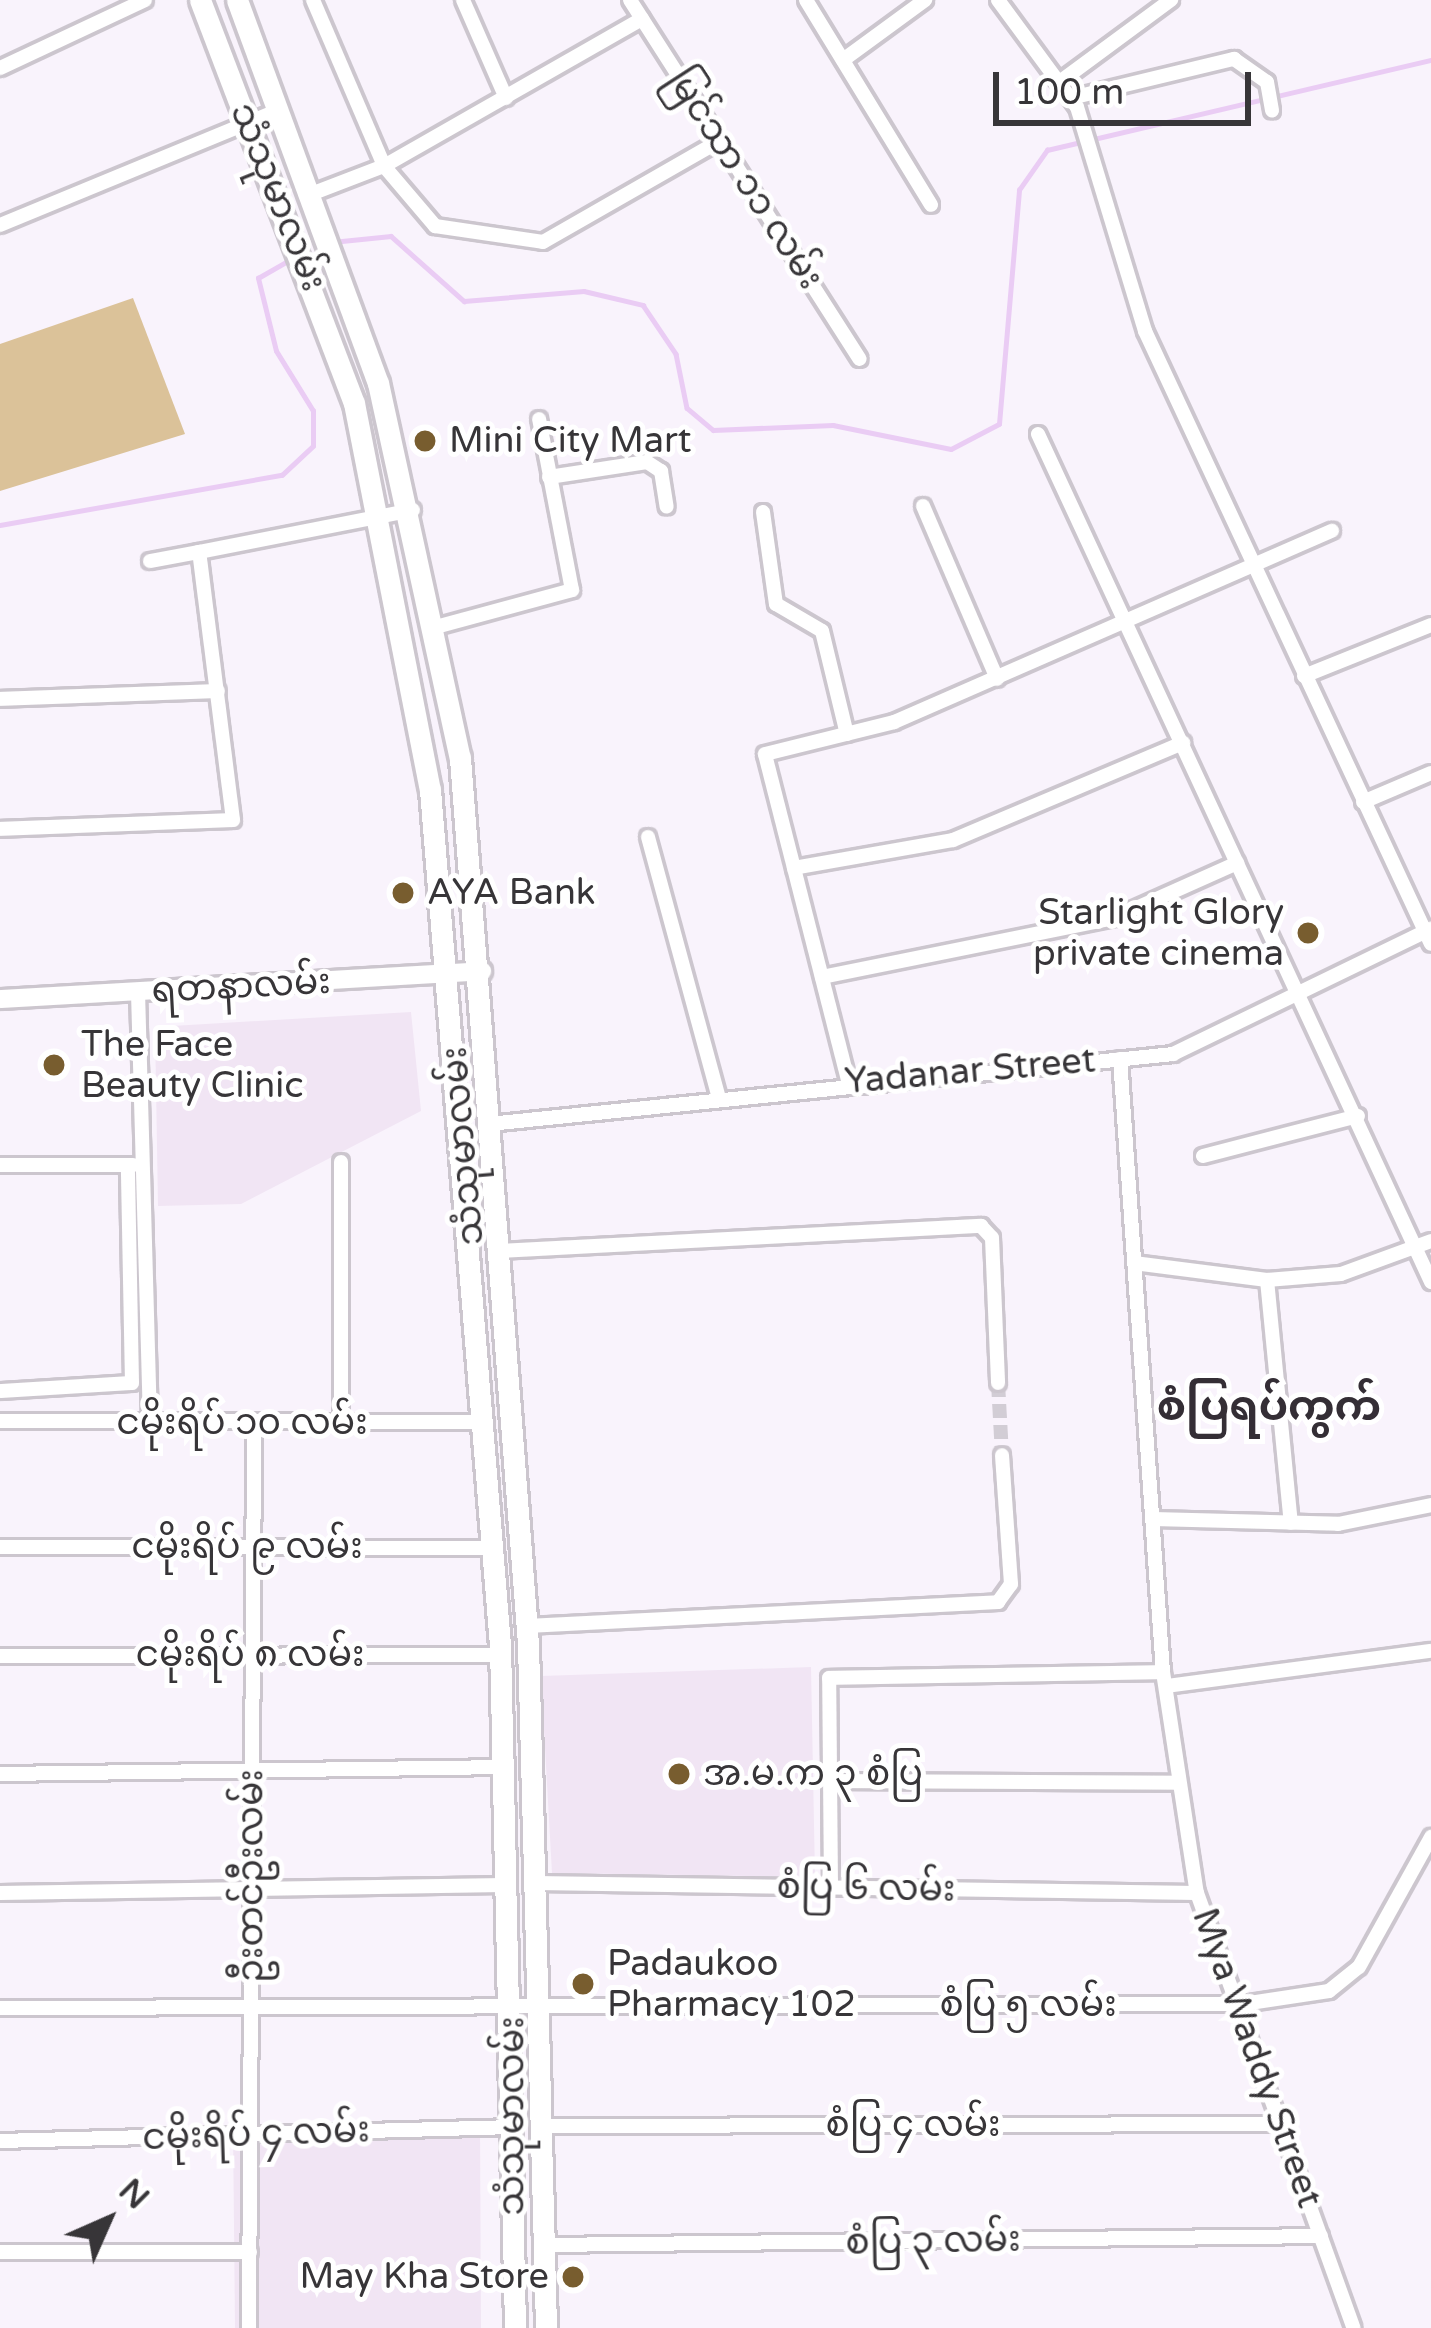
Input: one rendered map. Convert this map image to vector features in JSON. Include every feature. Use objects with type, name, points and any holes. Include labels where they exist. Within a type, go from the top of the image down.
[{"type":"main road","name":"သံသုမာလမ်း","points":[[200,0],[317,293],[383,519],[430,790],[500,1650],[512,2006],[515,2328]]},
{"type":"main road","name":"သံသုမာလမ်း","points":[[236,0],[344,285],[413,510],[436,627],[482,971],[528,1635],[546,2328]]},
{"type":"main road","name":"ရတနာလမ်း","points":[[0,999],[482,971]]},
{"type":"main road","points":[[500,1650],[528,1635]]},
{"type":"street","points":[[0,68],[145,0]]},
{"type":"street","points":[[313,0],[384,166],[435,226],[544,242],[721,140]]},
{"type":"street","points":[[463,0],[506,98]]},
{"type":"street","name":"မြင်သာ ၁၁ လမ်း","points":[[630,0],[860,359]]},
{"type":"street","points":[[806,0],[931,205]]},
{"type":"street","points":[[843,60],[925,0]]},
{"type":"street","points":[[998,0],[1074,103],[1145,331],[1429,935]]},
{"type":"street","points":[[1061,81],[1171,0]]},
{"type":"street","points":[[313,200],[384,166],[642,19]]},
{"type":"street","points":[[1074,103],[1234,59],[1268,82],[1272,111]]},
{"type":"street","points":[[0,225],[280,110]]},
{"type":"street","points":[[436,627],[572,590],[539,419]]},
{"type":"street","points":[[1038,434],[1237,863],[1424,1245],[1431,1282]]},
{"type":"street","points":[[549,477],[646,462],[661,471],[667,507]]},
{"type":"street","points":[[923,506],[997,679]]},
{"type":"street","points":[[150,561],[413,510]]},
{"type":"street","points":[[763,512],[776,604],[822,631],[847,734]]},
{"type":"street","points":[[848,1080],[766,754],[847,734],[997,679],[1332,531]]},
{"type":"street","points":[[0,829],[233,820],[200,552]]},
{"type":"street","points":[[1304,676],[1431,626]]},
{"type":"street","points":[[0,699],[218,692]]},
{"type":"street","points":[[794,868],[952,840],[1183,743]]},
{"type":"street","points":[[1363,802],[1431,772]]},
{"type":"street","points":[[648,837],[718,1099]]},
{"type":"street","points":[[822,977],[1114,918],[1237,863]]},
{"type":"street","name":"Yadanar Street","points":[[489,1124],[848,1080],[1173,1054],[1299,989],[1429,935]]},
{"type":"street","points":[[0,1391],[132,1383],[138,992]]},
{"type":"street","name":"Mya Waddy Street","points":[[1120,1059],[1165,1679],[1197,1892],[1243,2004],[1354,2328]]},
{"type":"street","points":[[1203,1156],[1358,1116]]},
{"type":"street","points":[[341,1162],[341,1425]]},
{"type":"street","points":[[0,1166],[135,1165]]},
{"type":"street","points":[[135,1165],[150,1422]]},
{"type":"street","points":[[499,1251],[981,1226],[992,1238],[998,1383]]},
{"type":"street","points":[[1134,1263],[1267,1280],[1341,1274],[1424,1245]]},
{"type":"street","points":[[1267,1280],[1292,1523]]},
{"type":"street","name":"ငမိုးရိပ် ၁၀ လမ်း","points":[[0,1421],[484,1422]]},
{"type":"street","name":"ဦးတင်ဦးလမ်း","points":[[249,2328],[254,1424]]},
{"type":"street","points":[[528,1635],[998,1602],[1011,1584],[1002,1455]]},
{"type":"street","points":[[1153,1519],[1390,1520],[1431,1505]]},
{"type":"street","name":"ငမိုးရိပ် ၉ လမ်း","points":[[0,1547],[493,1548]]},
{"type":"street","name":"ငမိုးရိပ် ၈ လမ်း","points":[[0,1656],[500,1650]]},
{"type":"street","points":[[831,1888],[829,1678],[1165,1679],[1428,1652],[1431,1669]]},
{"type":"street","points":[[0,1774],[505,1767]]},
{"type":"street","points":[[831,1781],[1178,1783]]},
{"type":"street","name":"စံပြ ၅ လမ်း","points":[[0,2008],[1243,2004],[1329,1991],[1359,1967],[1431,1837]]},
{"type":"street","name":"စံပြ ၆ လမ်း","points":[[536,1883],[1197,1892]]},
{"type":"street","points":[[0,1893],[509,1885]]},
{"type":"street","name":"စံပြ ၄ လမ်း","points":[[542,2126],[1285,2124]]},
{"type":"street","name":"ငမိုးရိပ် ၄ လမ်း","points":[[0,2141],[513,2127]]},
{"type":"street","name":"စံပြ ၃ လမ်း","points":[[544,2245],[1321,2236]]},
{"type":"street","points":[[0,2252],[250,2252]]},
{"type":"shaded area","points":[[133,298],[185,434],[0,491],[0,344]]},
{"type":"shaded area","points":[[411,1012],[421,1111],[241,1204],[158,1206],[155,1027]]},
{"type":"shaded area","name":"အ.မ.က ၃ စံပြ","points":[[811,1667],[815,1877],[552,1873],[541,1676]]},
{"type":"shaded area","points":[[480,2123],[481,2328],[235,2328],[233,2124]]},
{"type":"waterway","points":[[332,242],[391,236],[464,301],[584,291],[643,305],[676,354],[687,408],[713,430],[833,425],[951,449],[999,424],[1019,190],[1047,150],[1431,60]]},
{"type":"waterway","points":[[0,525],[282,475],[313,446],[313,411],[276,351],[258,278],[293,258]]},
{"type":"tunnel","points":[[998,1383],[1002,1455]]},
{"type":"place","name":"Mini City Mart","points":[[425,441]]},
{"type":"place","name":"AYA Bank","points":[[403,893]]},
{"type":"place","name":"Starlight Glory private cinema","points":[[1308,933]]},
{"type":"place","name":"The Face Beauty Clinic","points":[[54,1065]]},
{"type":"place","name":"အ.မ.က ၃ စံပြ","points":[[679,1774]]},
{"type":"place","name":"Padaukoo Pharmacy 102","points":[[583,1984]]},
{"type":"place","name":"May Kha Store","points":[[573,2277]]},
{"type":"district","name":"စံပြရပ်ကွက်","points":[[1269,1407]]}]
